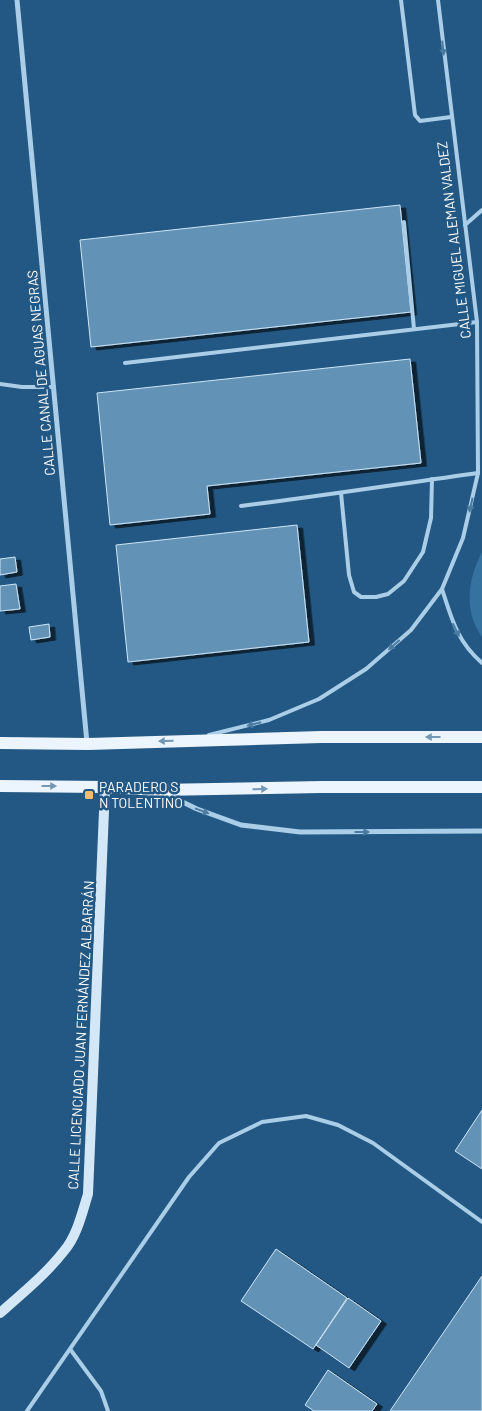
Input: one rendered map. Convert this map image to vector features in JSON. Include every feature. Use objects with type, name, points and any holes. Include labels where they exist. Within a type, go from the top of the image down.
[{"type":"main road","points":[[0,743],[88,744],[321,737],[482,737]]},
{"type":"main road","points":[[0,786],[105,787],[158,790],[482,787]]},
{"type":"main road","name":"CALLE LICENCIADO JUAN FERNÁNDEZ ALBARRÁN","points":[[1,1311],[29,1288],[65,1250],[80,1221],[88,1194],[105,787]]},
{"type":"street","name":"CALLE CANAL DE AGUAS NEGRAS","points":[[17,0],[88,744]]},
{"type":"street","points":[[158,790],[197,810],[242,825],[300,832],[482,831]]},
{"type":"lane","points":[[400,0],[414,111],[418,118],[422,120],[451,117]]},
{"type":"lane","name":"CALLE MIGUEL ALEMAN VALDEZ","points":[[189,740],[269,720],[319,699],[366,669],[411,630],[442,589],[463,538],[478,473],[477,322],[438,0]]},
{"type":"lane","points":[[465,225],[482,210]]},
{"type":"lane","points":[[404,222],[414,329]]},
{"type":"lane","points":[[126,363],[477,322]]},
{"type":"lane","points":[[0,384],[54,387]]},
{"type":"lane","points":[[241,506],[478,473]]},
{"type":"lane","points":[[342,493],[349,575],[354,592],[361,597],[376,597],[388,594],[404,581],[423,552],[431,518],[432,479]]},
{"type":"lane","points":[[442,589],[455,630],[470,652],[482,664]]},
{"type":"lane","points":[[28,1411],[189,1177],[219,1143],[262,1122],[306,1116],[338,1125],[374,1143],[482,1222]]},
{"type":"lane","points":[[70,1349],[101,1391],[108,1411]]},
{"type":"shaded area","points":[[482,552],[482,637],[472,616],[470,594],[473,573]]},
{"type":"building","points":[[400,205],[411,312],[91,347],[80,240]]},
{"type":"building","points":[[410,359],[421,463],[207,486],[210,514],[110,525],[97,393]]},
{"type":"building","points":[[297,525],[309,642],[128,662],[116,545]]},
{"type":"building","points":[[15,557],[17,572],[0,575],[0,559]]},
{"type":"building","points":[[16,584],[20,609],[0,611],[0,586]]},
{"type":"building","points":[[49,624],[50,637],[31,640],[29,627]]},
{"type":"building","points":[[482,1110],[482,1169],[455,1151]]},
{"type":"building","points":[[276,1249],[347,1298],[313,1349],[241,1301]]},
{"type":"building","points":[[482,1276],[482,1411],[390,1411]]},
{"type":"building","points":[[348,1298],[381,1321],[349,1368],[316,1345]]},
{"type":"building","points":[[328,1370],[377,1404],[372,1411],[314,1411],[305,1405]]},
{"type":"place","name":"PARADERO S N TOLENTINO","points":[[89,795]]}]
